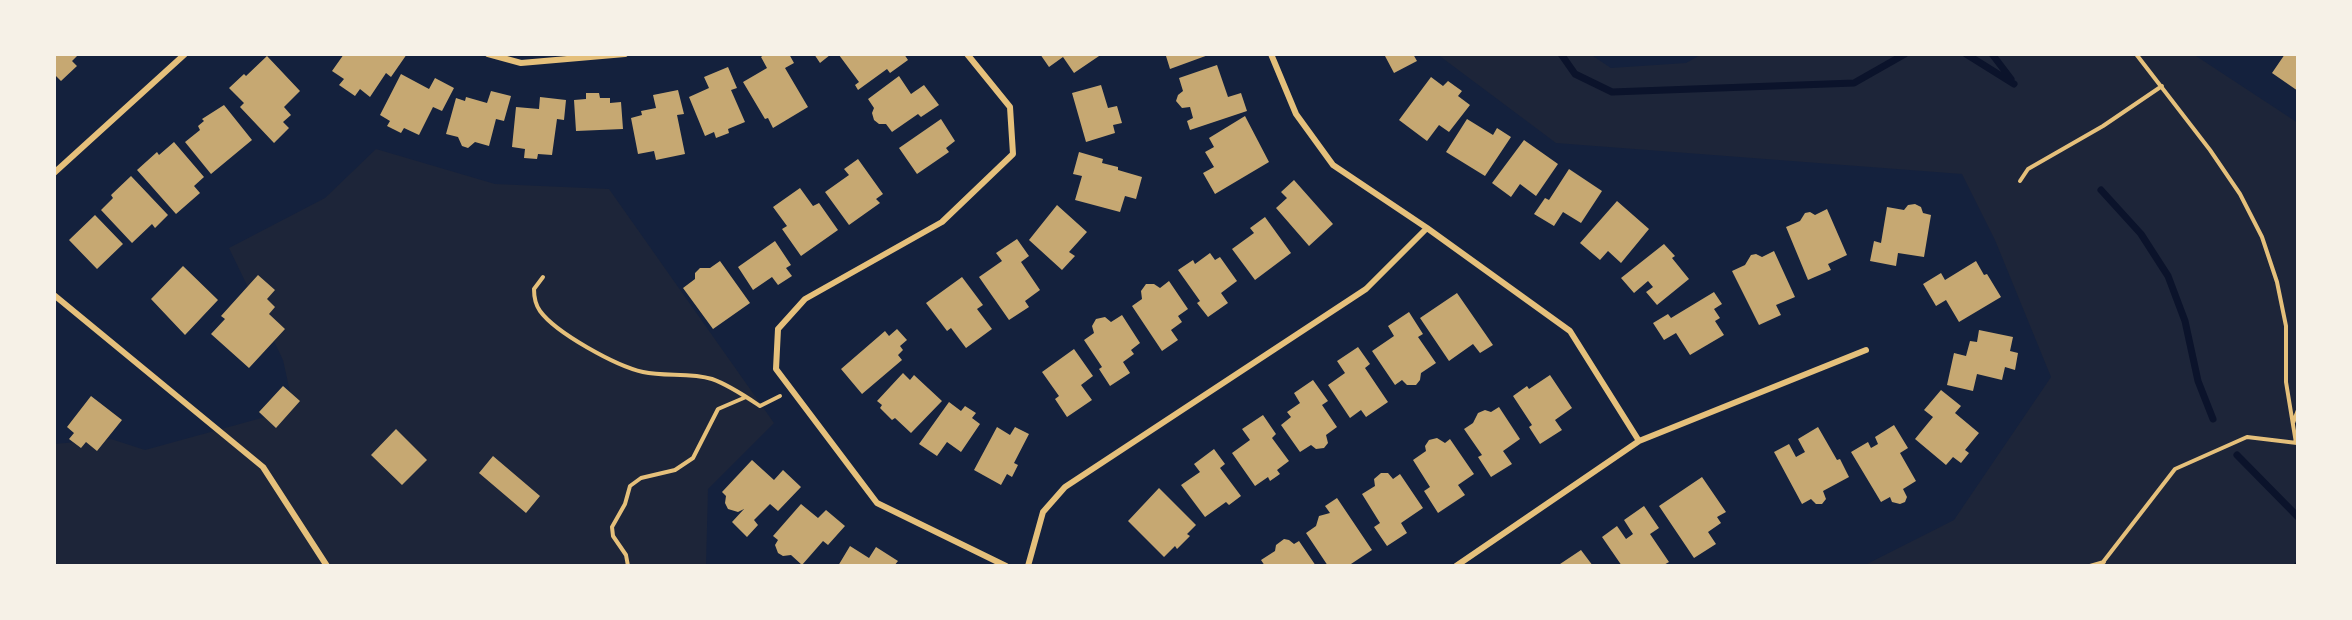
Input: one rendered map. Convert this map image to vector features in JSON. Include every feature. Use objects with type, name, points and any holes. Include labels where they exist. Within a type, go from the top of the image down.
[{"type":"street","points":[[54,173],[185,54]]},
{"type":"street","points":[[488,54],[521,63],[625,54]]},
{"type":"street","points":[[967,54],[1010,107],[1013,154],[942,222],[806,299],[778,329],[776,369],[877,503],[1006,566]]},
{"type":"street","points":[[1271,54],[1296,114],[1332,165],[1427,228],[1570,331],[1639,441]]},
{"type":"street","points":[[1028,566],[1043,512],[1065,487],[1366,289],[1427,228]]},
{"type":"street","points":[[54,295],[263,467],[327,566]]},
{"type":"street","points":[[1456,566],[1639,441],[1866,350]]},
{"type":"path","points":[[2100,566],[2175,469],[2247,437],[2297,443],[2286,382],[2286,326],[2277,282],[2262,237],[2240,194],[2210,150],[2136,54]]},
{"type":"path","points":[[2020,181],[2028,169],[2103,126],[2162,86]]},
{"type":"path","points":[[543,277],[534,289],[534,299],[540,310],[554,325],[622,364],[644,372],[711,379],[760,406],[791,390]]},
{"type":"path","points":[[628,566],[626,555],[613,536],[612,527],[626,504],[630,486],[641,477],[675,470],[693,458],[718,409],[746,397]]},
{"type":"path","points":[[2293,424],[2298,410]]},
{"type":"path","points":[[2090,566],[2104,562]]},
{"type":"shaded area","points":[[1437,54],[1590,54],[1611,68],[1686,63],[1702,54],[2193,54],[2298,123],[2298,566],[1863,566],[1954,520],[2051,377],[1995,240],[1962,174],[1556,143]]},
{"type":"shaded area","points":[[376,149],[495,184],[609,189],[774,423],[708,489],[706,566],[54,566],[54,444],[111,439],[145,450],[287,411],[292,401],[283,360],[229,248],[325,198]]},
{"type":"building","points":[[54,54],[79,54],[72,61],[77,66],[61,81],[54,74]]},
{"type":"building","points":[[344,54],[407,54],[391,77],[386,73],[370,97],[360,89],[355,96],[339,85],[344,79],[332,71]]},
{"type":"building","points":[[765,54],[789,54],[794,63],[785,68],[808,107],[773,128],[743,82],[767,68],[761,57]]},
{"type":"building","points":[[814,54],[829,54],[830,55],[820,63]]},
{"type":"building","points":[[904,54],[908,60],[890,73],[887,69],[858,90],[855,85],[859,82],[839,55]]},
{"type":"building","points":[[1040,54],[1102,54],[1074,73],[1063,57],[1049,67]]},
{"type":"building","points":[[1162,54],[1211,54],[1170,69],[1166,56]]},
{"type":"building","points":[[1413,54],[1417,61],[1394,73],[1385,56]]},
{"type":"building","points":[[2285,54],[2298,54],[2298,91],[2272,73]]},
{"type":"building","points":[[267,56],[300,91],[284,107],[291,115],[283,122],[289,128],[274,143],[240,107],[244,103],[229,88]]},
{"type":"building","points":[[1217,65],[1228,97],[1241,93],[1247,111],[1190,130],[1187,121],[1193,118],[1190,107],[1182,108],[1176,101],[1178,95],[1183,91],[1179,78]]},
{"type":"building","points":[[728,67],[737,88],[731,90],[745,122],[728,129],[729,133],[716,138],[714,132],[705,136],[689,97],[709,88],[704,77]]},
{"type":"building","points":[[401,74],[429,89],[435,78],[454,88],[442,111],[433,107],[419,135],[404,128],[401,133],[387,126],[390,121],[380,115]]},
{"type":"building","points":[[899,76],[911,94],[924,85],[939,105],[921,117],[918,114],[892,132],[886,124],[879,124],[874,120],[872,113],[874,108],[868,99]]},
{"type":"building","points":[[1431,77],[1443,86],[1448,81],[1462,91],[1458,96],[1470,105],[1449,132],[1439,125],[1427,141],[1399,120]]},
{"type":"building","points":[[1101,85],[1108,108],[1117,106],[1122,123],[1113,125],[1115,133],[1086,142],[1072,93]]},
{"type":"building","points":[[678,90],[684,114],[677,115],[685,154],[656,160],[654,151],[638,154],[631,118],[642,115],[641,111],[656,108],[653,95]]},
{"type":"building","points":[[491,91],[511,96],[504,121],[496,119],[489,146],[475,142],[468,148],[462,146],[458,137],[446,134],[456,98],[465,101],[466,97],[487,103]]},
{"type":"building","points":[[586,93],[599,93],[600,98],[610,98],[610,103],[621,102],[623,129],[576,131],[574,100],[586,99]]},
{"type":"building","points":[[540,97],[566,100],[564,120],[557,119],[552,155],[538,154],[537,159],[524,158],[525,149],[512,147],[516,107],[539,109]]},
{"type":"building","points":[[224,105],[252,140],[211,174],[185,142],[200,130],[198,126],[204,121],[202,119]]},
{"type":"building","points":[[1245,116],[1269,162],[1215,194],[1203,173],[1214,167],[1205,152],[1214,147],[1209,138]]},
{"type":"building","points":[[941,119],[955,141],[946,148],[949,152],[917,174],[899,148]]},
{"type":"building","points":[[1467,119],[1493,135],[1497,128],[1511,137],[1485,176],[1446,152]]},
{"type":"building","points":[[1524,140],[1558,164],[1536,196],[1520,184],[1511,197],[1492,183]]},
{"type":"building","points":[[174,142],[204,177],[194,186],[200,193],[176,214],[137,170],[157,152],[159,155]]},
{"type":"building","points":[[1079,152],[1103,159],[1102,163],[1118,167],[1118,170],[1142,177],[1136,199],[1125,196],[1120,212],[1075,200],[1082,176],[1073,174]]},
{"type":"building","points":[[858,159],[883,194],[876,199],[880,203],[849,225],[825,192],[849,175],[844,169]]},
{"type":"building","points":[[1569,169],[1602,191],[1581,223],[1563,212],[1554,226],[1534,214],[1545,198],[1549,200]]},
{"type":"building","points":[[131,176],[168,215],[155,228],[152,224],[132,243],[101,210],[113,198],[111,195]]},
{"type":"building","points":[[1294,180],[1333,224],[1309,246],[1276,208],[1287,198],[1281,192]]},
{"type":"building","points":[[800,188],[813,206],[819,203],[838,230],[801,256],[782,229],[787,226],[773,207]]},
{"type":"building","points":[[1617,201],[1649,229],[1621,263],[1608,251],[1600,260],[1580,243]]},
{"type":"building","points":[[1915,204],[1921,207],[1923,213],[1931,215],[1924,257],[1898,253],[1896,266],[1870,261],[1874,241],[1881,243],[1887,207],[1904,210],[1908,205]]},
{"type":"building","points":[[1057,205],[1087,232],[1069,252],[1075,256],[1062,270],[1029,240]]},
{"type":"building","points":[[1827,209],[1847,255],[1828,264],[1831,270],[1808,280],[1786,227],[1800,221],[1805,213],[1810,212],[1815,215]]},
{"type":"building","points":[[95,215],[123,244],[97,269],[69,240]]},
{"type":"building","points":[[1265,217],[1291,253],[1255,280],[1232,249],[1254,233],[1250,228]]},
{"type":"building","points":[[1017,239],[1029,256],[1021,262],[1040,290],[1025,301],[1029,307],[1009,320],[979,277],[1002,261],[996,253]]},
{"type":"building","points":[[775,241],[791,265],[786,268],[792,276],[778,285],[772,277],[753,290],[738,267]]},
{"type":"building","points":[[1664,244],[1675,256],[1672,258],[1689,279],[1657,305],[1646,292],[1653,287],[1648,281],[1634,293],[1621,278]]},
{"type":"building","points":[[1774,251],[1795,297],[1776,305],[1781,315],[1759,325],[1732,271],[1745,265],[1751,255],[1756,254],[1762,257]]},
{"type":"building","points":[[1210,253],[1215,260],[1220,257],[1237,281],[1221,293],[1228,303],[1208,317],[1197,303],[1200,301],[1178,270],[1193,260],[1195,264]]},
{"type":"building","points":[[720,261],[750,303],[713,329],[683,288],[695,279],[695,273],[700,268],[710,268]]},
{"type":"building","points":[[1976,261],[2001,297],[1959,322],[1946,300],[1936,306],[1923,284],[1941,273],[1945,280]]},
{"type":"building","points":[[183,266],[218,300],[185,335],[151,299]]},
{"type":"building","points":[[258,275],[275,290],[267,299],[275,307],[269,314],[285,329],[249,368],[211,334],[225,319],[221,316]]},
{"type":"building","points":[[962,277],[983,305],[977,309],[992,329],[966,348],[951,328],[947,331],[926,303]]},
{"type":"building","points":[[1169,281],[1188,309],[1178,316],[1182,322],[1171,330],[1178,340],[1162,351],[1132,306],[1142,299],[1141,291],[1146,284],[1154,284],[1160,288]]},
{"type":"building","points":[[1714,292],[1722,304],[1714,309],[1720,318],[1715,321],[1724,335],[1690,355],[1676,333],[1664,340],[1653,323],[1668,314],[1671,318]]},
{"type":"building","points":[[1457,293],[1493,345],[1480,353],[1473,344],[1449,361],[1420,318]]},
{"type":"building","points":[[1409,312],[1423,334],[1418,337],[1436,363],[1421,373],[1416,385],[1407,385],[1402,380],[1395,385],[1372,351],[1394,336],[1388,326]]},
{"type":"building","points":[[1122,315],[1140,343],[1131,350],[1134,354],[1123,362],[1130,373],[1110,386],[1099,369],[1102,367],[1084,340],[1094,333],[1092,326],[1096,319],[1105,317],[1111,322]]},
{"type":"building","points":[[897,329],[907,340],[900,346],[903,350],[898,355],[902,360],[862,394],[841,369],[885,331],[889,336]]},
{"type":"building","points":[[1979,330],[2013,337],[2010,351],[2018,353],[2015,370],[2005,367],[2002,380],[1977,374],[1973,391],[1947,385],[1954,353],[1966,356],[1970,341],[1977,342]]},
{"type":"building","points":[[1358,347],[1370,364],[1365,368],[1388,402],[1366,417],[1361,410],[1350,418],[1328,385],[1345,373],[1337,361]]},
{"type":"building","points":[[1074,349],[1093,376],[1081,385],[1092,400],[1067,417],[1055,399],[1059,396],[1042,372]]},
{"type":"building","points":[[903,373],[910,380],[914,375],[942,401],[911,433],[895,418],[892,420],[880,408],[882,405],[877,401]]},
{"type":"building","points":[[1550,375],[1572,408],[1555,420],[1562,430],[1540,444],[1529,427],[1532,425],[1513,396],[1527,386],[1529,389]]},
{"type":"building","points":[[1313,380],[1328,401],[1322,405],[1337,427],[1326,435],[1328,443],[1324,448],[1316,449],[1311,445],[1300,452],[1281,425],[1291,417],[1287,412],[1300,403],[1294,393]]},
{"type":"building","points":[[283,386],[300,401],[276,428],[259,412]]},
{"type":"building","points":[[1941,390],[1961,406],[1955,413],[1979,433],[1965,450],[1969,453],[1961,463],[1953,457],[1946,465],[1915,439],[1933,417],[1924,410]]},
{"type":"building","points":[[91,396],[122,420],[97,451],[86,442],[81,448],[69,439],[74,433],[67,427]]},
{"type":"building","points":[[949,402],[961,411],[965,406],[976,413],[972,418],[980,424],[961,452],[947,442],[937,456],[919,444]]},
{"type":"building","points":[[1499,407],[1520,439],[1503,451],[1512,464],[1491,477],[1478,457],[1482,455],[1464,429],[1473,423],[1478,413],[1485,410],[1491,412]]},
{"type":"building","points":[[1263,415],[1276,434],[1272,438],[1289,461],[1277,470],[1280,474],[1270,481],[1268,477],[1255,486],[1232,453],[1250,440],[1242,429]]},
{"type":"building","points":[[1894,425],[1908,448],[1900,453],[1916,481],[1903,489],[1907,497],[1905,502],[1900,504],[1892,502],[1890,497],[1881,502],[1851,452],[1868,442],[1871,448],[1878,444],[1875,437]]},
{"type":"building","points":[[997,427],[1010,435],[1015,427],[1029,434],[1014,463],[1018,465],[1012,477],[1007,474],[1001,485],[974,470]]},
{"type":"building","points":[[1818,427],[1837,460],[1840,459],[1849,477],[1823,491],[1826,499],[1822,504],[1816,504],[1811,499],[1802,504],[1774,452],[1789,444],[1796,457],[1805,452],[1798,439]]},
{"type":"building","points":[[396,429],[427,460],[402,485],[371,455]]},
{"type":"building","points":[[1437,438],[1445,443],[1450,439],[1474,474],[1458,485],[1465,495],[1438,513],[1424,491],[1430,487],[1413,460],[1426,451],[1425,446],[1429,440]]},
{"type":"building","points":[[1214,449],[1225,464],[1220,468],[1241,496],[1229,505],[1226,502],[1205,517],[1181,485],[1200,472],[1194,464]]},
{"type":"building","points":[[493,456],[540,496],[526,513],[479,473]]},
{"type":"building","points":[[752,460],[774,480],[783,470],[801,487],[778,511],[770,504],[754,520],[758,525],[747,537],[732,522],[744,509],[738,512],[728,509],[725,503],[726,496],[722,492]]},
{"type":"building","points":[[1381,473],[1388,473],[1393,479],[1400,474],[1423,508],[1401,523],[1407,533],[1387,546],[1374,527],[1380,523],[1362,494],[1375,486],[1374,479]]},
{"type":"building","points":[[1702,477],[1726,512],[1717,517],[1721,523],[1708,532],[1716,544],[1694,558],[1659,506]]},
{"type":"building","points":[[1159,488],[1196,525],[1187,534],[1190,536],[1177,549],[1175,546],[1164,557],[1128,521]]},
{"type":"building","points":[[1337,498],[1372,550],[1348,566],[1328,566],[1306,533],[1316,526],[1319,516],[1330,513],[1325,506]]},
{"type":"building","points":[[801,504],[818,518],[826,510],[845,526],[828,545],[823,541],[802,565],[791,555],[783,556],[778,553],[775,545],[778,540],[773,536]]},
{"type":"building","points":[[1644,506],[1659,528],[1650,534],[1669,562],[1662,566],[1622,566],[1602,537],[1617,526],[1626,539],[1633,534],[1624,520]]},
{"type":"building","points":[[1284,539],[1294,544],[1299,541],[1316,566],[1265,566],[1261,560],[1275,551],[1276,545]]},
{"type":"building","points":[[850,546],[869,558],[876,547],[898,561],[894,566],[838,566]]},
{"type":"building","points":[[1581,550],[1593,566],[1561,566],[1560,564]]},
{"type":"waterway","points":[[1561,54],[1575,74],[1612,92],[1854,83],[1905,54]]},
{"type":"waterway","points":[[1966,54],[2014,84]]},
{"type":"waterway","points":[[1992,54],[2011,79]]},
{"type":"waterway","points":[[2101,190],[2141,234],[2168,276],[2185,321],[2198,381],[2213,419]]},
{"type":"waterway","points":[[2237,455],[2298,517]]}]
